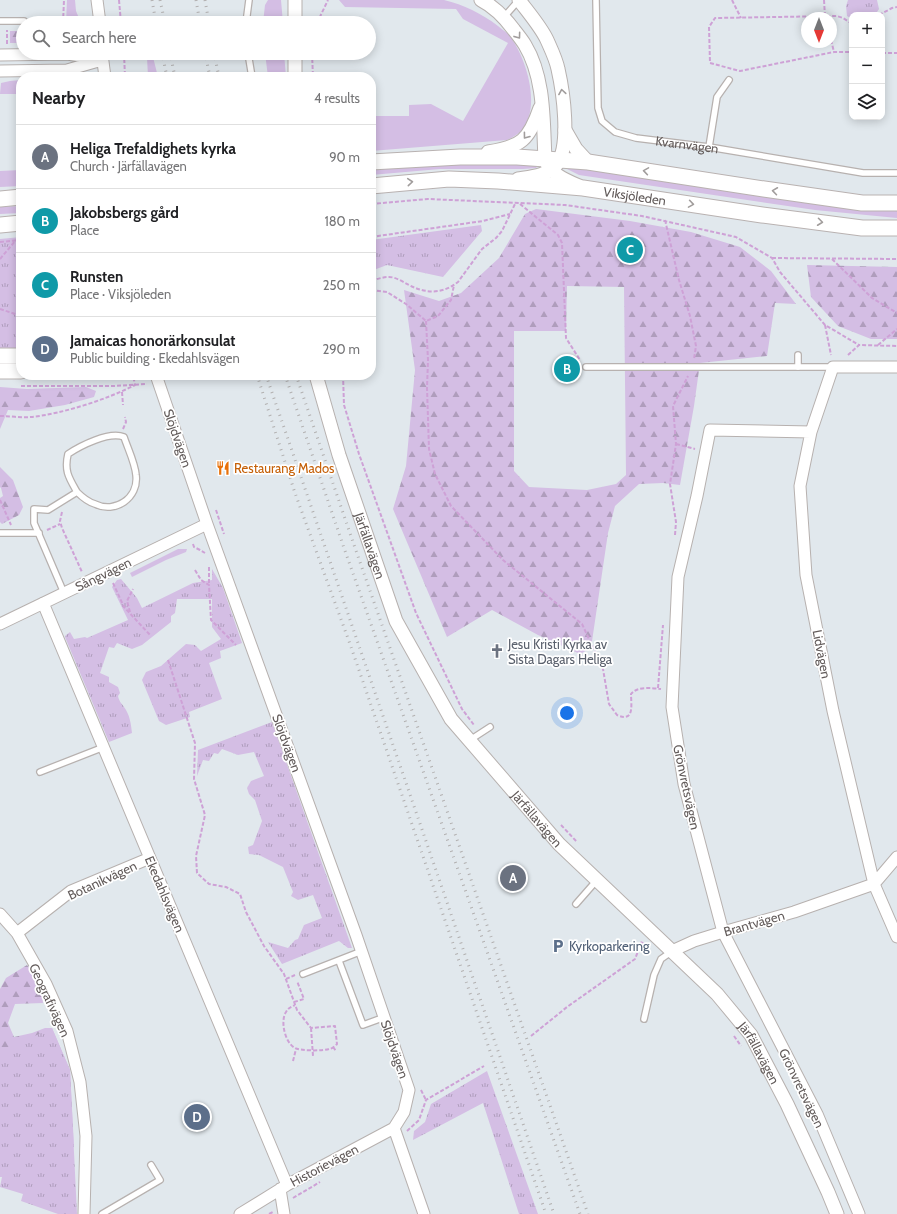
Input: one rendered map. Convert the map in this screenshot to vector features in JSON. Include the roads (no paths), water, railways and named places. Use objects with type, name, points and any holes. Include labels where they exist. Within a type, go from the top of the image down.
[{"type":"main road","name":"Viksjöleden","points":[[376,162],[460,156],[517,157],[552,163],[588,162],[862,203],[897,203]]},
{"type":"main road","name":"Viksjöleden","points":[[376,186],[449,179],[498,181],[583,188],[769,216],[862,228],[897,228]]},
{"type":"main road","points":[[0,199],[16,197]]},
{"type":"main road","points":[[0,225],[16,223]]},
{"type":"main road","points":[[0,356],[16,356]]},
{"type":"main road","points":[[0,371],[16,371]]},
{"type":"street","points":[[97,0],[99,16]]},
{"type":"street","points":[[295,0],[295,16]]},
{"type":"street","points":[[481,0],[489,4],[504,17],[526,46],[535,70],[542,101],[552,163],[561,178],[583,188]]},
{"type":"street","points":[[498,181],[534,177],[563,153],[565,130],[564,102],[558,67],[547,39],[519,0]]},
{"type":"street","points":[[4,51],[16,52]]},
{"type":"street","points":[[0,72],[67,70],[92,60]]},
{"type":"street","points":[[103,60],[104,72]]},
{"type":"street","points":[[295,60],[295,72]]},
{"type":"street","points":[[460,156],[505,150],[520,144],[534,125],[542,101]]},
{"type":"street","points":[[565,130],[576,149],[588,162]]},
{"type":"street","points":[[833,367],[897,367]]},
{"type":"street","name":"Lidvägen","points":[[833,367],[811,432],[800,486],[806,575],[833,711],[874,884],[897,937]]},
{"type":"street","name":"Slöjdvägen","points":[[158,380],[207,524],[362,951],[409,1090],[404,1112]]},
{"type":"street","name":"Järfällavägen","points":[[317,380],[339,455],[396,621],[451,718],[469,741],[559,844],[597,880],[666,955],[717,994],[750,1036],[787,1104],[837,1214]]},
{"type":"street","name":"Grönvretsvägen","points":[[811,432],[710,430],[678,577],[672,707],[684,784],[724,932],[817,1114],[859,1214]]},
{"type":"street","name":"Sångvägen","points":[[0,624],[207,524]]},
{"type":"street","name":"Ekedahlsvägen","points":[[43,603],[150,858],[284,1187],[284,1214]]},
{"type":"street","points":[[874,884],[897,857]]},
{"type":"street","name":"Botanikvägen","points":[[17,933],[72,891],[150,858]]},
{"type":"street","name":"Brantvägen","points":[[666,955],[694,941],[794,912],[874,884]]},
{"type":"street","name":"Geografivägen","points":[[0,914],[17,933],[46,984],[66,1031],[80,1082],[86,1136],[84,1214]]},
{"type":"street","name":"Historievägen","points":[[240,1214],[284,1187],[394,1128],[404,1112]]},
{"type":"street","points":[[394,1128],[424,1214]]},
{"type":"lane","points":[[247,16],[249,0]]},
{"type":"lane","points":[[504,17],[519,0]]},
{"type":"lane","name":"Kvarnvägen","points":[[596,0],[598,108],[602,121],[615,132],[636,138],[709,147],[863,173],[897,173]]},
{"type":"lane","points":[[0,21],[16,21]]},
{"type":"lane","points":[[249,60],[251,72]]},
{"type":"lane","points":[[709,147],[717,97],[729,80]]},
{"type":"lane","points":[[798,355],[798,367]]},
{"type":"lane","points":[[586,367],[833,367]]},
{"type":"lane","points":[[110,436],[124,437],[136,476],[134,493],[123,503],[108,507],[95,505],[75,493],[67,474],[66,462],[68,454],[76,449],[110,436]]},
{"type":"lane","points":[[64,593],[34,523],[34,509],[48,510],[75,493]]},
{"type":"lane","points":[[1,533],[39,533]]},
{"type":"lane","points":[[469,741],[490,727]]},
{"type":"lane","points":[[40,772],[104,747]]},
{"type":"lane","points":[[576,904],[597,880]]},
{"type":"lane","points":[[303,974],[362,951]]},
{"type":"lane","points":[[644,1019],[654,975],[666,955]]},
{"type":"lane","points":[[339,961],[363,1024],[384,1017]]},
{"type":"lane","points":[[102,1214],[160,1180],[151,1165]]},
{"type":"railway","points":[[152,0],[155,16]]},
{"type":"railway","points":[[160,0],[163,16]]},
{"type":"railway","points":[[196,0],[199,16]]},
{"type":"railway","points":[[205,0],[208,16]]},
{"type":"railway","points":[[163,60],[166,72]]},
{"type":"railway","points":[[171,60],[174,72]]},
{"type":"railway","points":[[206,60],[209,72]]},
{"type":"railway","points":[[215,60],[218,72]]},
{"type":"railway","points":[[259,380],[295,493],[350,644],[546,1214]]},
{"type":"railway","points":[[268,380],[554,1214]]},
{"type":"railway","points":[[287,380],[344,548],[580,1214]]},
{"type":"railway","points":[[298,380],[588,1214]]},
{"type":"place","name":"Runsten","points":[[630,250]]},
{"type":"place","name":"Jakobsbergs gård","points":[[567,369]]},
{"type":"place","name":"Restaurang Mados","points":[[223,468]]},
{"type":"place","name":"Jesu Kristi Kyrka av Sista Dagars Heliga","points":[[497,651]]},
{"type":"place","name":"Heliga Trefaldighets kyrka","points":[[513,878]]},
{"type":"place","name":"Kyrkoparkering","points":[[558,946]]},
{"type":"place","name":"Jamaicas honorärkonsulat","points":[[197,1117]]}]
